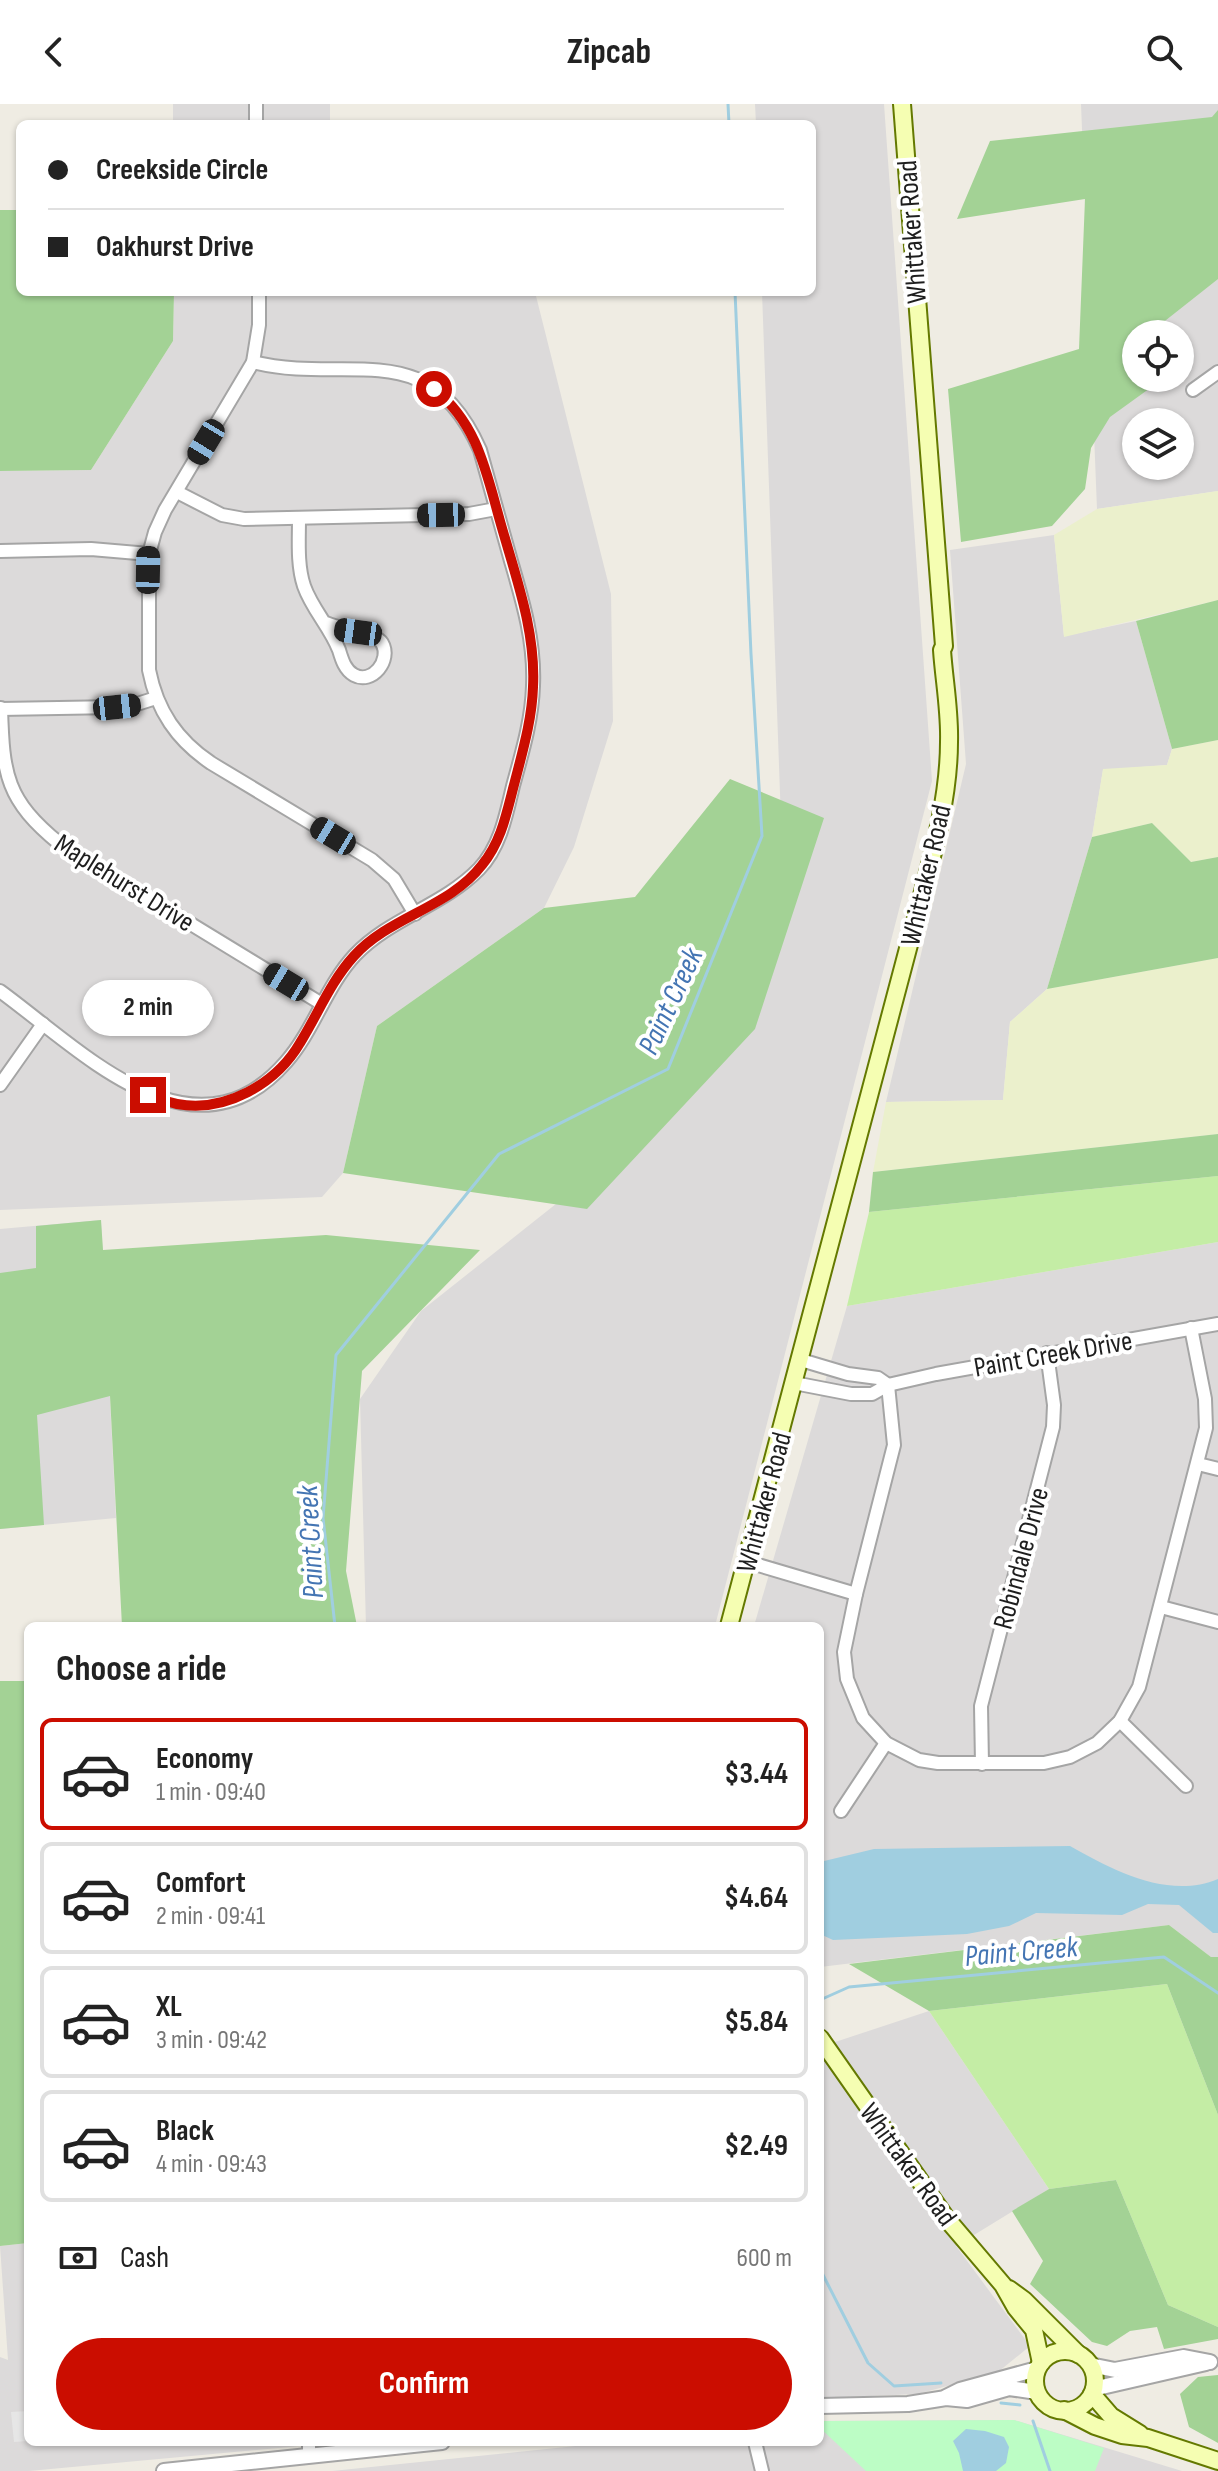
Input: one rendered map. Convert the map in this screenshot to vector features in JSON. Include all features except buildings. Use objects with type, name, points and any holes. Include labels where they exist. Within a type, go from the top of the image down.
[{"type":"main road","name":"Whittaker Road","points":[[730,1622],[927,876],[941,812],[949,741],[902,104]]},
{"type":"main road","name":"Whittaker Road","points":[[824,2044],[946,2218],[1003,2285],[1034,2330],[1039,2366]]},
{"type":"main road","name":"Whittaker Road","points":[[1003,2285],[1024,2300],[1084,2360]]},
{"type":"main road","points":[[1064,2410],[1080,2406],[1092,2391],[1095,2381],[1084,2360],[1062,2351],[1047,2357],[1039,2366],[1037,2392],[1048,2405],[1122,2435],[1148,2438],[1218,2461]]},
{"type":"main road","points":[[1092,2391],[1111,2416],[1148,2438]]},
{"type":"street","points":[[259,296],[259,325],[253,362],[155,532],[149,554],[149,670],[156,698],[175,731],[198,754],[372,860],[394,879],[415,914]]},
{"type":"street","points":[[0,991],[131,1087],[177,1104],[215,1103],[244,1094],[269,1079],[300,1044],[354,956],[375,938],[454,891],[481,867],[496,845],[530,720],[534,685],[531,635],[480,450],[472,432],[456,408],[426,383],[384,369],[290,369],[253,362]]},
{"type":"street","points":[[1194,389],[1218,372]]},
{"type":"street","points":[[177,492],[222,515],[244,519],[469,514],[496,509]]},
{"type":"street","points":[[299,519],[303,585],[326,623],[343,663],[352,674],[364,677],[379,669],[384,652],[380,640],[369,634],[340,630],[326,623]]},
{"type":"street","points":[[0,551],[91,549],[149,554]]},
{"type":"street","points":[[0,708],[117,707],[156,698]]},
{"type":"street","name":"Maplehurst Drive","points":[[0,708],[5,769],[21,808],[37,825],[60,844],[322,1004]]},
{"type":"street","points":[[0,1085],[43,1024]]},
{"type":"street","name":"Paint Creek Drive","points":[[794,1383],[863,1395],[880,1391],[888,1385],[1047,1353],[1218,1324]]},
{"type":"street","points":[[888,1385],[894,1445],[845,1640],[847,1679],[863,1718],[886,1743],[919,1760],[982,1764],[1044,1763],[1070,1757],[1097,1743],[1120,1721],[1139,1687],[1198,1464],[1207,1415],[1191,1328]]},
{"type":"street","name":"Robindale Drive","points":[[982,1764],[981,1706],[1053,1427],[1054,1405],[1047,1353]]},
{"type":"street","name":"Paint Creek Drive","points":[[801,1360],[848,1374],[878,1378],[888,1385]]},
{"type":"street","points":[[1198,1464],[1218,1469]]},
{"type":"street","points":[[748,1562],[856,1594]]},
{"type":"street","points":[[1161,1607],[1218,1622]]},
{"type":"street","points":[[1120,1721],[1186,1786]]},
{"type":"street","points":[[841,1811],[886,1743]]},
{"type":"street","points":[[1084,2360],[1115,2370],[1184,2357],[1214,2361]]},
{"type":"street","points":[[1092,2391],[1214,2361]]},
{"type":"street","points":[[946,2398],[960,2390],[1039,2366]]},
{"type":"street","points":[[824,2406],[908,2404],[946,2398],[967,2400],[1009,2388],[1037,2392]]},
{"type":"street","points":[[164,2471],[212,2468],[309,2449],[366,2446]]},
{"type":"street","points":[[756,2446],[762,2471]]},
{"type":"shaded area","points":[[173,104],[330,104],[330,120],[173,120]]},
{"type":"shaded area","points":[[755,104],[884,104],[932,781],[716,1622],[366,1622],[360,1399],[421,1311],[692,1096],[781,821],[762,296],[816,296],[816,120],[756,120]]},
{"type":"shaded area","points":[[1081,104],[1218,104],[1218,491],[1097,509]]},
{"type":"shaded area","points":[[174,296],[536,296],[611,594],[613,721],[574,847],[544,908],[377,1026],[343,1173],[322,1197],[0,1210],[0,471],[91,470],[173,341]]},
{"type":"shaded area","points":[[1054,535],[1064,636],[1136,621],[1172,749],[1167,765],[1103,770],[1092,837],[1047,989],[1010,1022],[1003,1100],[886,1102],[966,764],[950,550]]},
{"type":"shaded area","points":[[101,1220],[116,1518],[0,1529],[0,1229]]},
{"type":"shaded area","points":[[1218,1242],[1218,1957],[1211,1957],[1169,1925],[824,1967],[824,1622],[755,1622],[847,1306]]},
{"type":"shaded area","points":[[929,2011],[1049,2189],[956,2246],[1030,2346],[998,2372],[918,2394],[824,2398],[824,2046]]},
{"type":"shaded area","points":[[24,2243],[24,2446],[300,2446],[29,2471],[0,2471],[0,2357],[8,2360],[0,2246]]},
{"type":"shaded area","points":[[24,2411],[24,2441],[14,2442],[11,2412]]},
{"type":"shaded area","points":[[1014,2420],[1182,2471],[332,2471],[575,2446],[824,2446],[824,2421]]},
{"type":"green space","points":[[1218,110],[1218,279],[1166,320],[1122,320],[1122,392],[1145,392],[1110,417],[1091,448],[1085,489],[1052,526],[961,542],[948,389],[1079,349],[1085,199],[957,219],[990,141],[1212,117]]},
{"type":"green space","points":[[0,210],[16,210],[16,296],[174,296],[173,341],[91,470],[0,471]]},
{"type":"green space","points":[[1218,491],[1218,600],[1064,637],[1054,535],[1097,509]]},
{"type":"green space","points":[[1218,600],[1218,740],[1172,749],[1136,621]]},
{"type":"green space","points":[[1218,740],[1218,857],[1191,862],[1152,823],[1092,837],[1103,769],[1167,765],[1172,749]]},
{"type":"green space","points":[[730,779],[824,818],[755,1029],[587,1209],[343,1173],[377,1026],[544,908],[635,897]]},
{"type":"green space","points":[[1152,823],[1191,862],[1218,857],[1218,958],[1047,989],[1092,837]]},
{"type":"green space","points":[[1218,958],[1218,1134],[873,1172],[886,1102],[1003,1100],[1010,1022],[1047,989]]},
{"type":"green space","points":[[1218,1134],[1218,1176],[869,1212],[873,1172]]},
{"type":"green space","points":[[1218,1176],[1218,1242],[847,1306],[869,1212]]},
{"type":"green space","points":[[101,1220],[103,1250],[326,1235],[480,1250],[362,1371],[346,1571],[356,1622],[122,1622],[110,1396],[37,1415],[44,1525],[0,1529],[0,1273],[36,1268],[36,1226]]},
{"type":"green space","points":[[0,1681],[24,1681],[24,2243],[0,2246]]},
{"type":"green space","points":[[1169,1925],[1211,1957],[1218,1957],[1218,2115],[1167,1984],[929,2011],[849,1964]]},
{"type":"green space","points":[[1167,1984],[1218,2115],[1218,2327],[1168,2305],[1116,2180],[1049,2189],[929,2011]]},
{"type":"green space","points":[[1116,2180],[1168,2305],[1218,2327],[1218,2339],[1164,2349],[1157,2327],[1130,2331],[1107,2346],[1092,2342],[1030,2284],[1043,2261],[1012,2211],[1049,2189]]},
{"type":"green space","points":[[1218,2375],[1218,2443],[1189,2427],[1180,2394],[1198,2377]]},
{"type":"green space","points":[[1014,2420],[1104,2448],[1095,2471],[866,2471],[824,2432],[824,2421]]},
{"type":"water","points":[[1070,1846],[1123,1873],[1161,1884],[1199,1885],[1218,1879],[1218,1933],[1213,1933],[1179,1905],[1148,1904],[1122,1915],[1036,1913],[1009,1926],[967,1934],[833,1940],[824,1936],[824,1861],[874,1849]]},
{"type":"water","points":[[966,2429],[1004,2437],[1009,2447],[1006,2463],[996,2471],[963,2471],[953,2441]]},
{"type":"waterway","name":"Paint Creek","points":[[728,104],[729,120]]},
{"type":"waterway","name":"Paint Creek","points":[[335,1622],[323,1518],[336,1355],[499,1154],[668,1069],[762,836],[735,296]]},
{"type":"waterway","name":"Paint Creek","points":[[824,1998],[849,1987],[1164,1957],[1218,1993]]},
{"type":"waterway","points":[[824,2277],[868,2363],[894,2386],[941,2383]]},
{"type":"waterway","points":[[1001,2403],[1020,2405]]},
{"type":"waterway","points":[[1033,2421],[1050,2471]]},
{"type":"route","points":[[148,1095],[177,1104],[215,1103],[244,1094],[269,1079],[300,1044],[354,956],[375,938],[454,891],[481,867],[496,845],[530,720],[534,685],[531,635],[480,450],[456,408],[434,389]]}]
